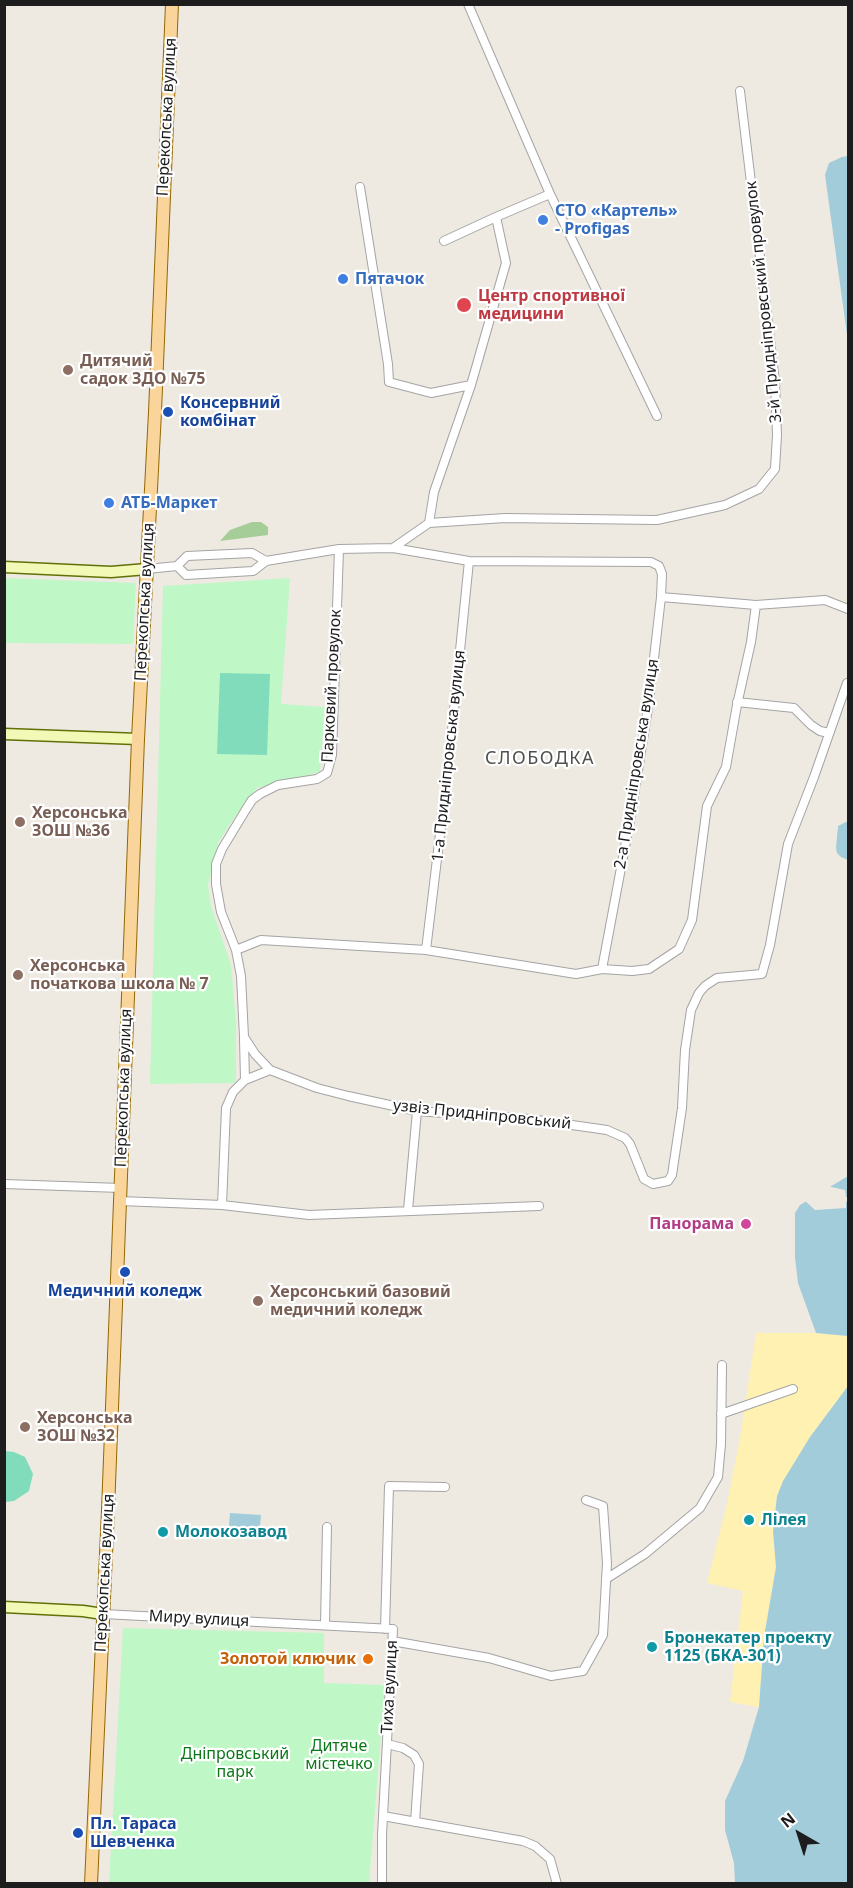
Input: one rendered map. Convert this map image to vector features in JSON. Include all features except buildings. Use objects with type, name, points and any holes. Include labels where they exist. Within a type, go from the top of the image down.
[{"type":"main road","name":"Перекопська вулиця","points":[[91,1884],[138,739],[172,4]]},
{"type":"main road","points":[[4,567],[111,572],[147,569]]},
{"type":"main road","points":[[4,734],[138,739]]},
{"type":"main road","name":"Миру вулиця","points":[[4,1607],[103,1614]]},
{"type":"street","points":[[468,4],[550,194],[657,416]]},
{"type":"street","name":"3-й Придніпровський провулок","points":[[429,523],[505,518],[657,520],[725,505],[759,489],[775,469],[777,435],[775,382],[741,91]]},
{"type":"street","points":[[360,187],[389,382],[431,393],[471,385]]},
{"type":"street","points":[[444,241],[550,194]]},
{"type":"street","points":[[393,548],[429,523],[434,492],[471,385],[506,263],[496,217]]},
{"type":"street","points":[[177,566],[186,575],[253,571],[266,561],[339,549],[393,548],[469,561]]},
{"type":"street","name":"Парковий провулок","points":[[245,1080],[241,976],[236,950],[221,912],[216,884],[216,864],[222,849],[252,800],[278,785],[323,777],[329,768],[332,755],[339,549]]},
{"type":"street","points":[[147,569],[177,566],[187,556],[252,553],[266,561]]},
{"type":"street","name":"2-а Придніпровська вулиця","points":[[469,561],[651,562],[659,567],[662,574],[662,597],[649,702],[602,969]]},
{"type":"street","name":"1-а Придніпровська вулиця","points":[[426,950],[449,759],[469,561]]},
{"type":"street","points":[[662,597],[756,605],[825,600],[849,609]]},
{"type":"street","points":[[236,950],[261,940],[426,950],[576,974],[602,969],[632,971],[649,969],[678,949],[692,920],[707,806],[726,767],[737,702],[751,642],[756,605]]},
{"type":"street","points":[[737,702],[794,708],[811,725],[820,731],[829,733],[847,683]]},
{"type":"street","name":"узвіз Придніпровський","points":[[270,1070],[327,1091],[417,1111],[530,1119],[607,1130],[625,1138],[630,1144],[639,1168],[648,1183],[668,1181],[672,1175],[682,1108],[685,1050],[691,1010],[699,993],[717,978],[762,974],[770,945],[788,844],[829,733]]},
{"type":"street","points":[[222,1205],[226,1108],[233,1092],[245,1080],[270,1070],[255,1054],[244,1037]]},
{"type":"street","points":[[408,1210],[417,1111]]},
{"type":"street","points":[[4,1184],[121,1188]]},
{"type":"street","points":[[120,1202],[222,1205],[309,1215],[539,1206]]},
{"type":"street","points":[[606,1579],[645,1554],[700,1508],[717,1477],[721,1444],[722,1365]]},
{"type":"street","points":[[721,1414],[793,1389]]},
{"type":"street","name":"Тиха вулиця","points":[[381,1884],[392,1641],[389,1629],[389,1486],[445,1487]]},
{"type":"street","points":[[392,1641],[489,1658],[551,1676],[583,1671],[603,1635],[607,1563],[603,1506],[586,1500]]},
{"type":"street","points":[[326,1624],[327,1527]]},
{"type":"street","name":"Миру вулиця","points":[[103,1614],[389,1629]]},
{"type":"street","name":"Тиха вулиця","points":[[387,1744],[414,1755],[419,1764],[415,1822]]},
{"type":"street","points":[[383,1816],[522,1841],[535,1846],[550,1859],[557,1884]]},
{"type":"green space","points":[[252,522],[261,522],[268,527],[268,535],[220,541],[230,530]]},
{"type":"green space","points":[[5,578],[136,583],[133,644],[5,643]]},
{"type":"green space","points":[[290,578],[281,704],[325,707],[320,772],[257,788],[218,843],[208,885],[211,906],[231,965],[236,1022],[236,1083],[150,1084],[163,586]]},
{"type":"green space","points":[[220,673],[270,674],[267,755],[217,754]]},
{"type":"green space","points":[[5,1451],[25,1457],[33,1474],[29,1491],[14,1501],[5,1502]]},
{"type":"green space","name":"Дніпровський парк","points":[[123,1628],[324,1633],[324,1683],[385,1685],[369,1883],[109,1883]]},
{"type":"sand","name":"Лілея","points":[[756,1333],[816,1333],[848,1336],[848,1386],[810,1437],[777,1496],[773,1531],[776,1567],[764,1637],[759,1707],[730,1702],[743,1591],[707,1583],[726,1508],[740,1438]]},
{"type":"water","points":[[848,156],[848,342],[825,175],[829,163]]},
{"type":"water","points":[[848,821],[848,860],[837,853],[836,848],[838,826]]},
{"type":"water","points":[[848,1176],[848,1336],[816,1333],[798,1283],[795,1258],[795,1213],[800,1205]]},
{"type":"water","points":[[848,1386],[848,1883],[735,1883],[734,1863],[725,1830],[725,1801],[743,1761],[759,1707],[764,1637],[776,1567],[773,1531],[777,1496],[783,1481],[810,1437]]},
{"type":"water","points":[[230,1513],[261,1515],[259,1538],[228,1536]]},
{"type":"pier","points":[[827,1186],[845,1190],[846,1197],[848,1197],[846,1208],[815,1210],[803,1199]]},
{"type":"place","name":"СТО «Картель» - Profigas","points":[[543,220]]},
{"type":"place","name":"Пятачок","points":[[343,279]]},
{"type":"place","name":"Центр спортивної медицини","points":[[464,305]]},
{"type":"place","name":"Дитячий садок ЗДО №75","points":[[68,370]]},
{"type":"place","name":"Консервний комбінат","points":[[168,412]]},
{"type":"place","name":"АТБ-Маркет","points":[[109,503]]},
{"type":"place","name":"Херсонська ЗОШ №36","points":[[20,822]]},
{"type":"place","name":"Херсонська початкова школа № 7","points":[[18,975]]},
{"type":"place","name":"Панорама","points":[[746,1224]]},
{"type":"place","name":"Медичний коледж","points":[[125,1272]]},
{"type":"place","name":"Херсонський базовий медичний коледж","points":[[258,1301]]},
{"type":"place","name":"Херсонська ЗОШ №32","points":[[25,1427]]},
{"type":"place","name":"Лілея","points":[[749,1520]]},
{"type":"place","name":"Молокозавод","points":[[163,1532]]},
{"type":"place","name":"Бронекатер проекту 1125 (БКА-301)","points":[[652,1647]]},
{"type":"place","name":"Золотой ключик","points":[[368,1659]]},
{"type":"place","name":"Пл. Тараса Шевченка","points":[[78,1833]]},
{"type":"district","name":"СЛОБОДКА","points":[[540,759]]},
{"type":"park label","name":"Дитяче містечко","points":[[339,1755]]}]
